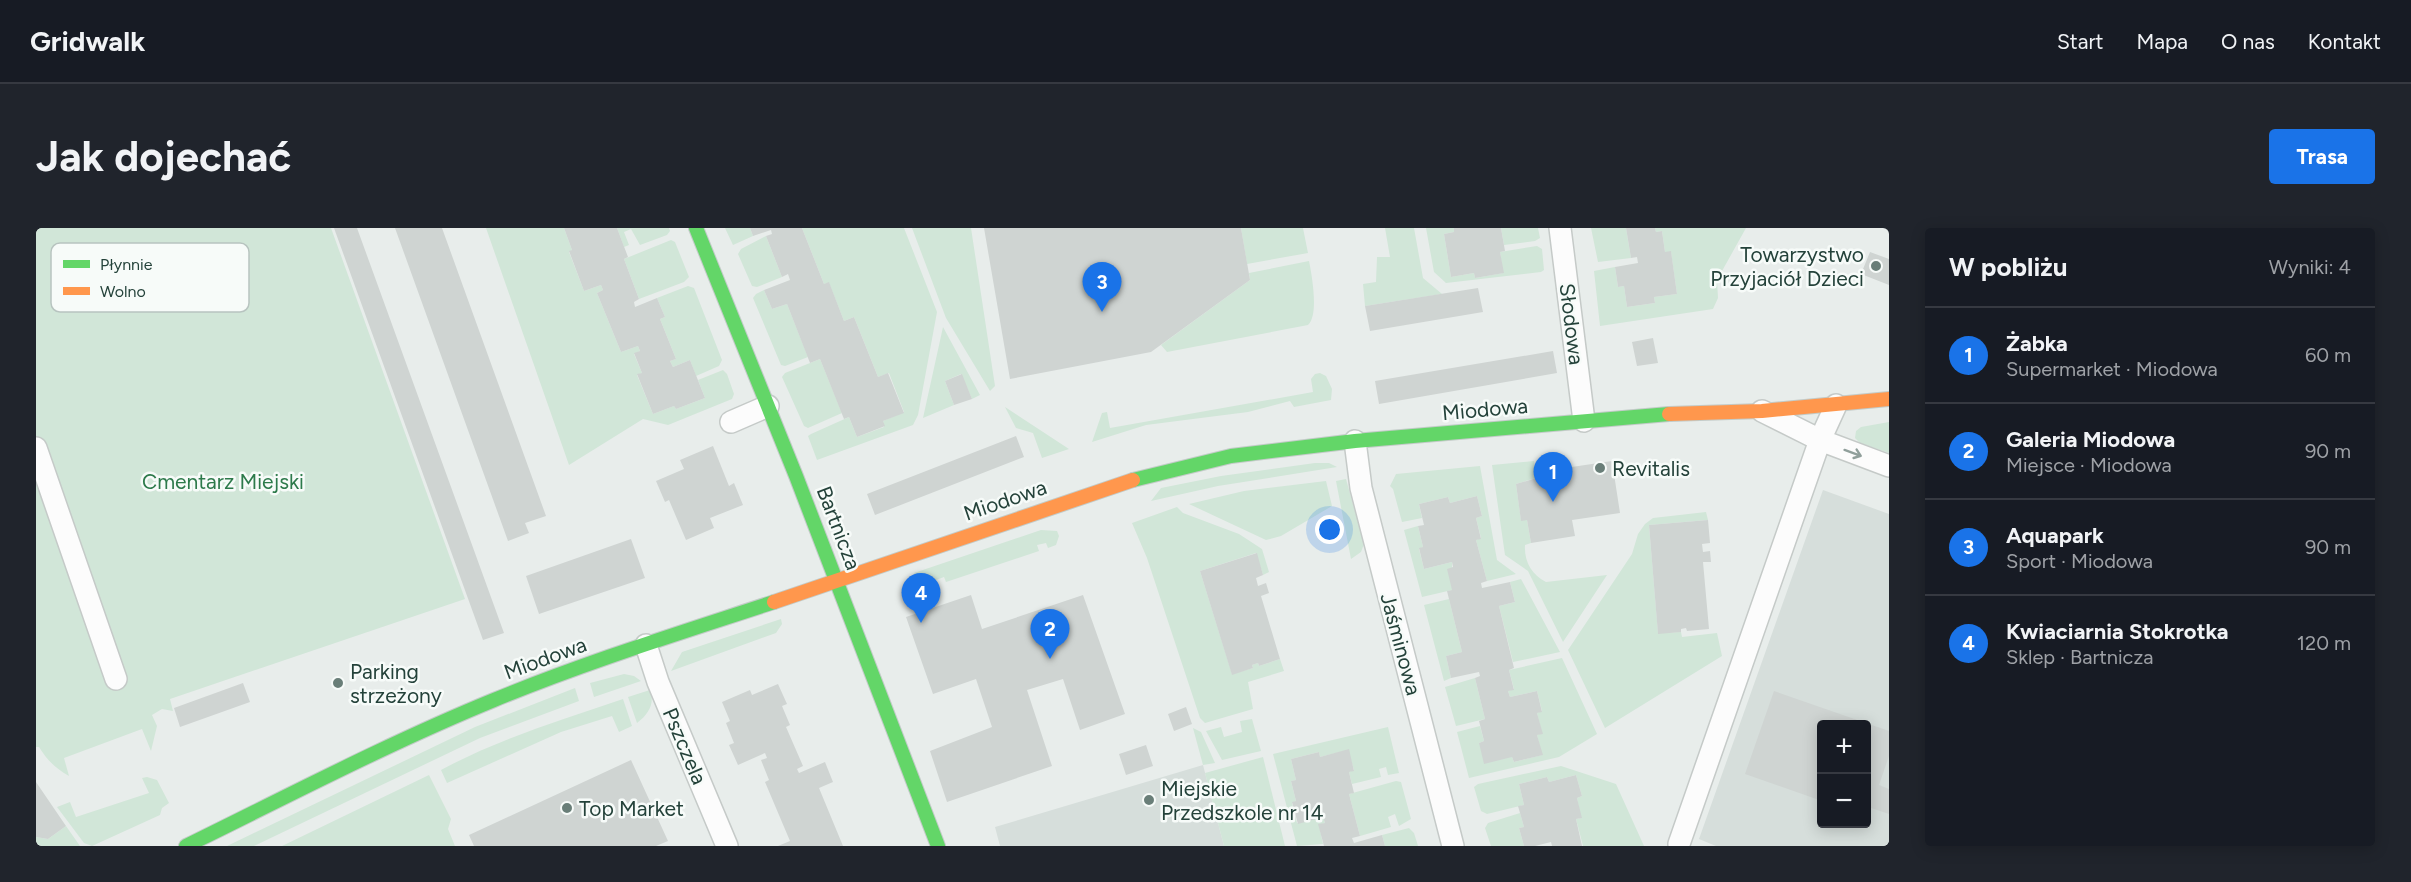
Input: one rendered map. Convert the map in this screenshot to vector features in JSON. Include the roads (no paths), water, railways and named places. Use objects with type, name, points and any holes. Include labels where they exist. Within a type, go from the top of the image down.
[{"type":"street","name":"Bartnicza","points":[[696,228],[768,406],[938,846]]},
{"type":"street","name":"Słodowa","points":[[1560,228],[1584,421]]},
{"type":"street","name":"Miodowa","points":[[186,846],[485,702],[1052,506],[1159,473],[1231,456],[1354,441],[1672,414],[1762,411],[1889,399]]},
{"type":"street","points":[[1679,844],[1820,440],[1836,405]]},
{"type":"street","points":[[731,422],[768,406]]},
{"type":"street","points":[[1762,411],[1820,440],[1889,466]]},
{"type":"street","name":"Jaśminowa","points":[[1354,441],[1361,488],[1454,846]]},
{"type":"street","points":[[36,448],[116,679]]},
{"type":"street","name":"Pszczela","points":[[646,645],[658,682],[727,846]]},
{"type":"place","name":"Towarzystwo Przyjaciół Dzieci","points":[[1876,266]]},
{"type":"place","name":"Aquapark","points":[[1102,312]]},
{"type":"place","name":"Revitalis","points":[[1600,468]]},
{"type":"place","name":"Żabka","points":[[1553,502]]},
{"type":"place","name":"Kwiaciarnia Stokrotka","points":[[921,623]]},
{"type":"place","name":"Galeria Miodowa","points":[[1050,659]]},
{"type":"place","name":"Parking strzeżony","points":[[338,683]]},
{"type":"place","name":"Miejskie Przedszkole nr 14","points":[[1149,800]]},
{"type":"place","name":"Top Market","points":[[567,808]]},
{"type":"park label","name":"Cmentarz Miejski","points":[[223,481]]}]
